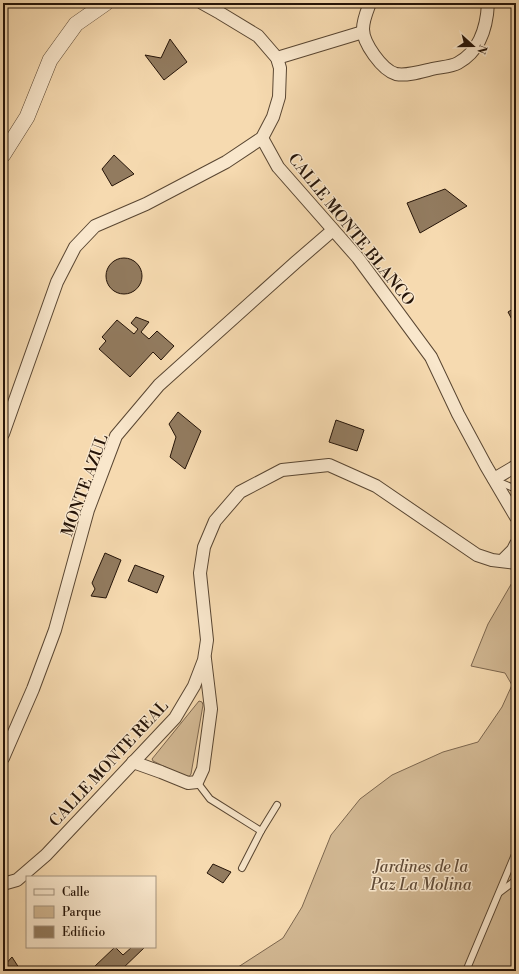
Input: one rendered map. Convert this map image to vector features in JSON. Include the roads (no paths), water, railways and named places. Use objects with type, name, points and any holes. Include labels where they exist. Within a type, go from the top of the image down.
[{"type":"street","points":[[3,155],[27,117],[50,60],[76,24],[106,3]]},
{"type":"street","points":[[370,3],[362,32],[365,40],[380,64],[387,70],[396,74],[410,74],[458,63],[470,54],[480,41],[487,20],[488,3]]},
{"type":"street","points":[[3,434],[57,282],[75,247],[95,226],[146,204],[226,162],[262,138],[273,117],[279,96],[280,68],[277,58],[258,36],[203,4]]},
{"type":"street","points":[[277,58],[362,32]]},
{"type":"street","name":"CALLE MONTE BLANCO","points":[[262,138],[278,167],[358,258],[431,357],[458,414],[516,517]]},
{"type":"street","name":"MONTE AZUL","points":[[3,758],[33,689],[55,630],[88,510],[116,436],[159,385],[333,230]]},
{"type":"street","name":"CALLE MONTE REAL","points":[[3,884],[17,880],[46,854],[175,718],[194,686],[205,655],[207,640],[200,573],[204,547],[215,521],[240,492],[282,470],[329,464],[376,486],[477,555],[492,560],[516,563]]},
{"type":"street","points":[[494,479],[516,466]]},
{"type":"street","points":[[502,561],[513,550],[516,544]]},
{"type":"street","points":[[133,762],[188,783],[197,782],[203,769],[211,709],[205,655]]},
{"type":"lane","points":[[494,479],[516,489]]},
{"type":"lane","points":[[197,782],[210,799],[261,831]]},
{"type":"lane","points":[[242,868],[261,831],[277,805]]},
{"type":"lane","points":[[466,971],[516,852]]},
{"type":"lane","points":[[499,893],[516,880]]},
{"type":"park label","name":"Jardines de la Paz La Molina","points":[[421,875]]}]
